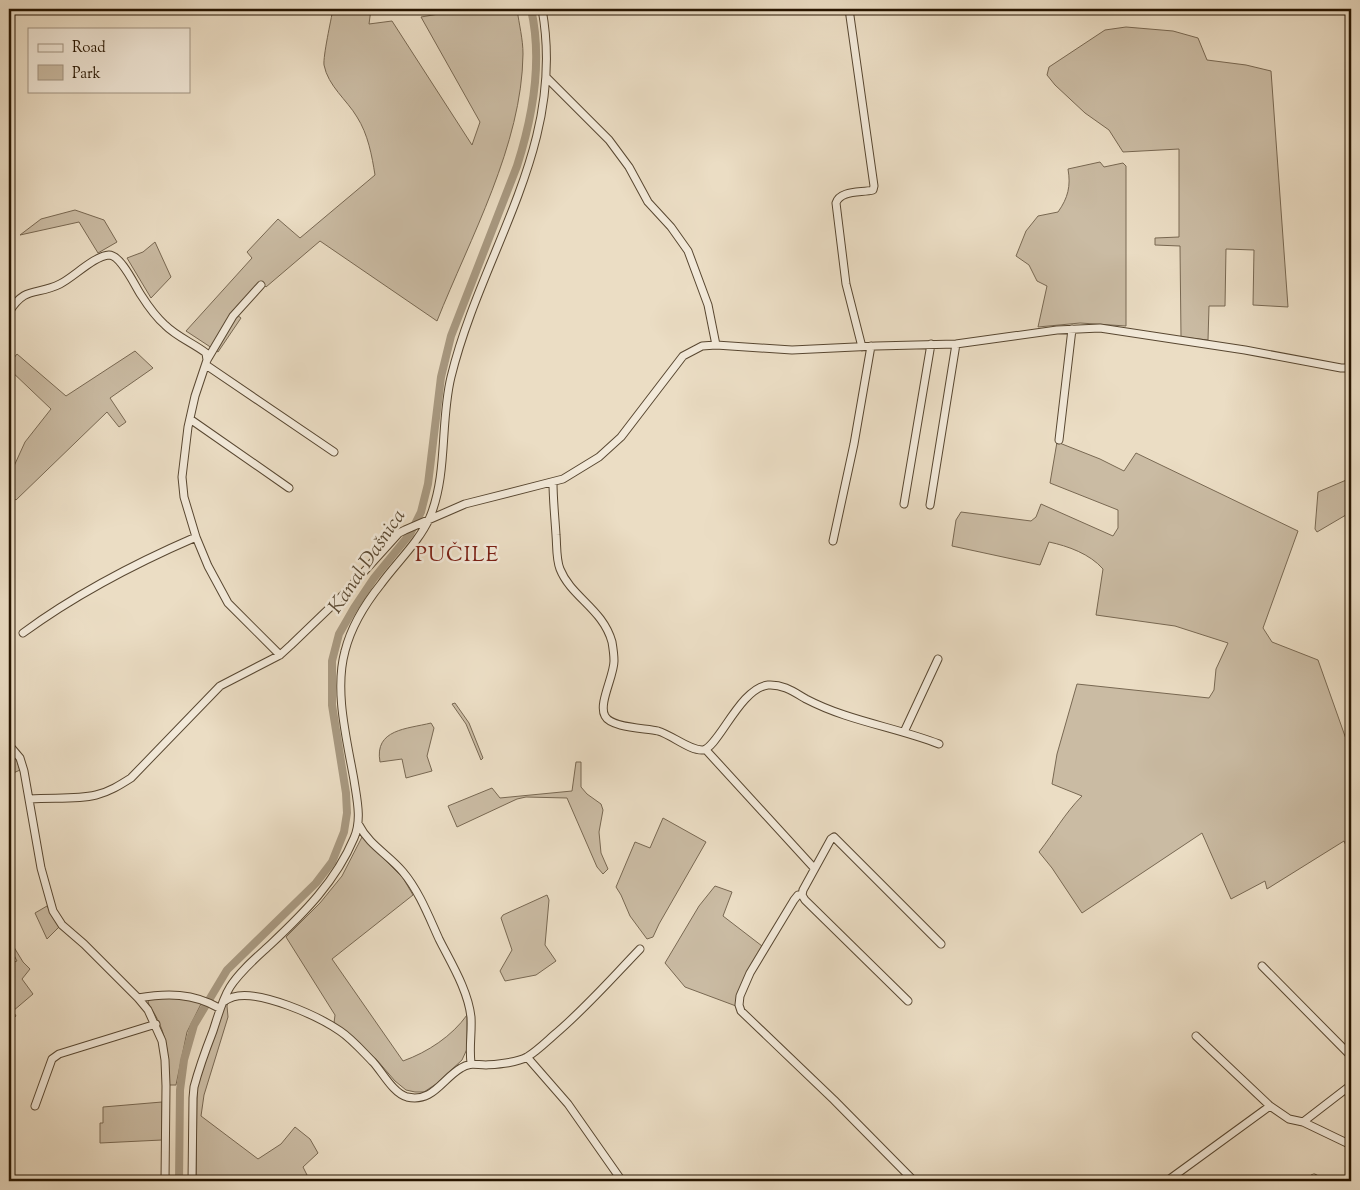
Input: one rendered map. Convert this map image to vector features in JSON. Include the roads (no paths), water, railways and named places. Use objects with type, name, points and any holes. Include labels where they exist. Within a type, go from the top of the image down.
[{"type":"street","points":[[471,1063],[469,1049],[471,1018],[454,970],[418,895],[403,872],[373,844],[359,825],[343,715],[342,694],[345,652],[361,613],[380,585],[411,547],[437,495],[451,378],[470,317],[526,175],[537,138],[547,78],[546,28],[542,9]]},
{"type":"street","points":[[849,9],[874,186],[873,190],[842,195],[838,198],[836,204],[846,284],[862,347]]},
{"type":"street","points":[[547,78],[609,140],[628,167],[648,202],[671,227],[688,251],[708,305],[716,345]]},
{"type":"street","points":[[9,312],[22,295],[63,283],[99,258],[109,255],[114,256],[120,261],[140,293],[165,325],[206,353],[207,362],[334,452]]},
{"type":"street","points":[[261,285],[234,316],[207,362],[195,396],[184,455],[182,477],[184,497],[196,537],[208,566],[228,603],[280,655]]},
{"type":"street","points":[[30,798],[74,798],[97,795],[113,789],[131,778],[220,686],[280,655],[342,596],[399,533],[465,504],[553,482],[576,473],[611,448],[631,425],[683,356],[702,346],[716,345],[771,350],[956,344],[1072,329],[1100,328],[1340,368],[1351,368]]},
{"type":"street","points":[[1060,440],[1072,329]]},
{"type":"street","points":[[904,504],[931,344]]},
{"type":"street","points":[[930,505],[956,344]]},
{"type":"street","points":[[833,540],[854,444],[872,346]]},
{"type":"street","points":[[190,420],[289,488]]},
{"type":"street","points":[[553,482],[557,556],[560,569],[566,579],[600,617],[608,631],[612,644],[614,660],[604,703],[605,716],[609,721],[620,725],[660,732],[698,750],[706,750],[712,746],[730,717],[752,692],[760,686],[769,685],[781,686],[807,699],[871,724],[904,732],[939,744]]},
{"type":"street","points":[[22,633],[50,613],[82,594],[158,553],[196,537]]},
{"type":"street","points":[[904,732],[938,659]]},
{"type":"street","points":[[9,745],[20,758],[24,771],[41,868],[53,911],[62,924],[138,998],[156,1024],[162,1041],[165,1060],[165,1181]]},
{"type":"street","points":[[706,750],[814,868]]},
{"type":"street","points":[[192,1181],[194,1087],[219,1005],[230,986],[242,972],[301,914],[337,873],[354,840],[359,825]]},
{"type":"street","points":[[914,1181],[834,1100],[741,1011],[739,1005],[740,996],[750,973],[794,900],[798,895],[802,894],[814,868],[834,837],[941,944]]},
{"type":"street","points":[[802,894],[805,900],[908,1001]]},
{"type":"street","points":[[219,1005],[234,996],[250,996],[282,1003],[341,1031],[391,1084],[405,1096],[415,1098],[426,1097],[460,1068],[471,1063],[485,1065],[527,1057],[570,1022],[640,949]]},
{"type":"street","points":[[1262,966],[1351,1056]]},
{"type":"street","points":[[138,998],[154,995],[200,998],[219,1005]]},
{"type":"street","points":[[35,1106],[52,1059],[59,1054],[156,1024]]},
{"type":"street","points":[[1196,1036],[1270,1106],[1288,1119],[1303,1122],[1351,1145]]},
{"type":"street","points":[[527,1057],[568,1104],[622,1181]]},
{"type":"street","points":[[1303,1122],[1351,1085]]},
{"type":"street","points":[[1167,1181],[1270,1106]]},
{"type":"waterway","name":"Kanal Dašnica","points":[[179,1181],[180,1090],[184,1060],[194,1025],[227,970],[316,883],[332,862],[344,832],[347,813],[346,793],[332,705],[332,661],[339,634],[354,608],[374,578],[410,534],[421,512],[428,484],[441,377],[451,336],[517,166],[528,128],[536,68],[536,48],[531,9]]},
{"type":"district","name":"PUČILE","points":[[457,556]]}]
